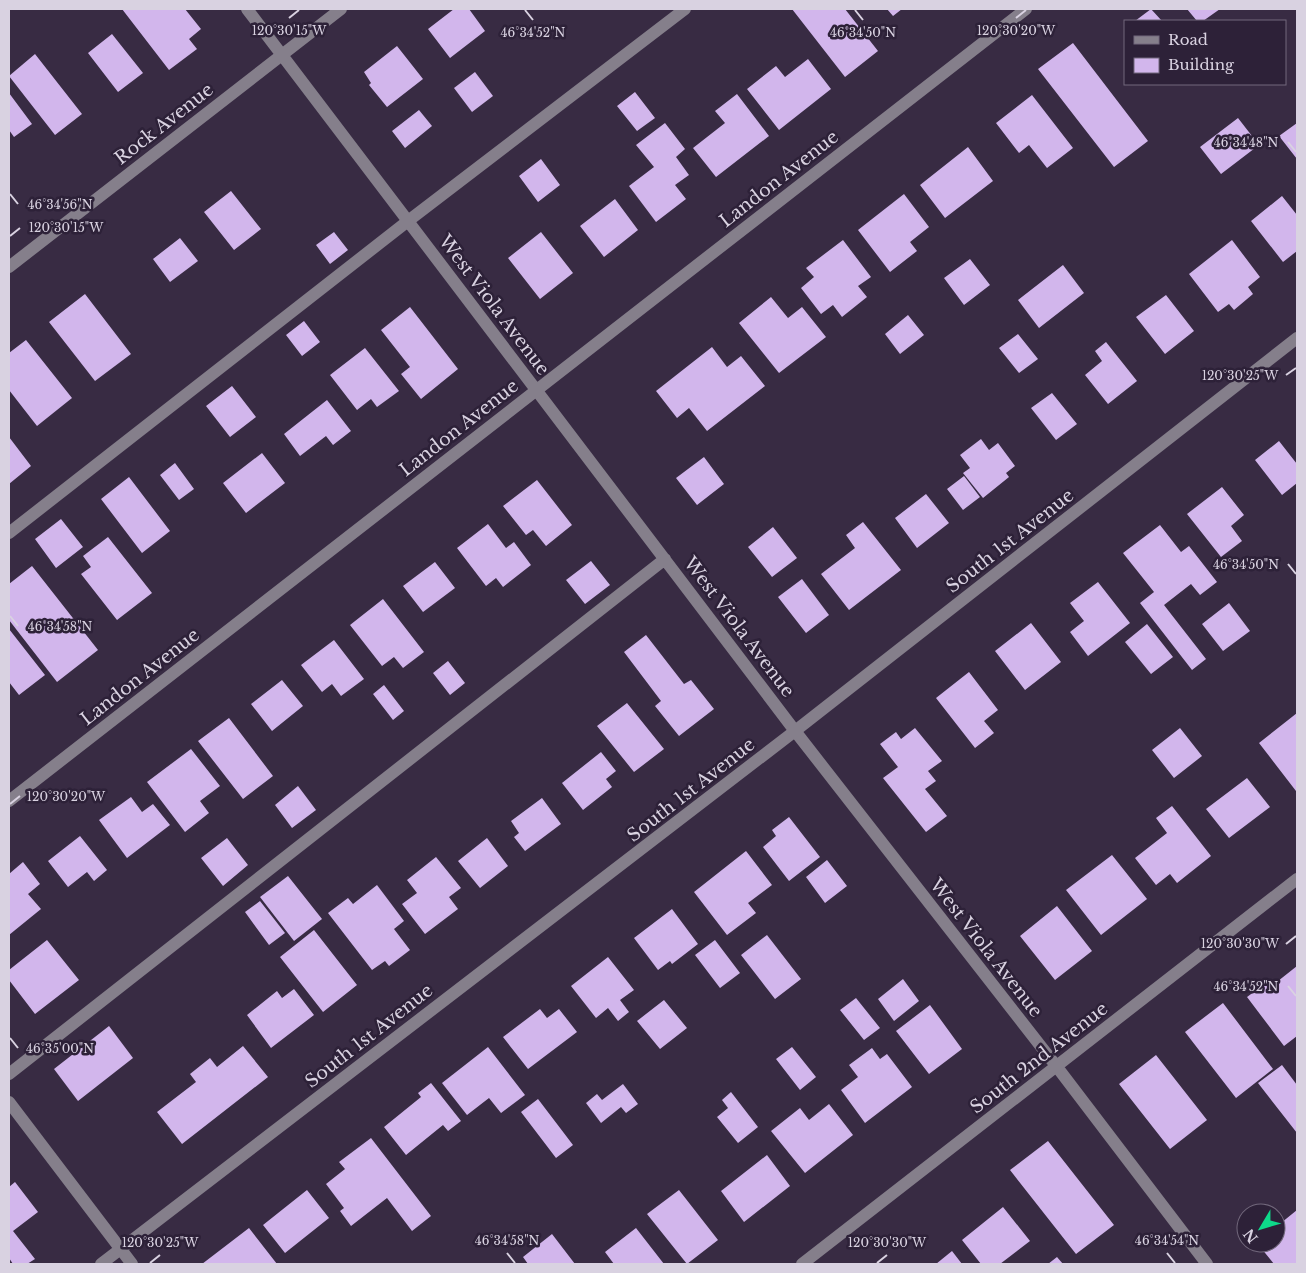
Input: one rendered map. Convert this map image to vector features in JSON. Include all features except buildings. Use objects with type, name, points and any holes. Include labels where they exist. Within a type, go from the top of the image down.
[{"type":"street","name":"West Viola Avenue","points":[[246,9],[795,732],[1057,1067],[1207,1264]]},
{"type":"street","name":"Rock Avenue","points":[[9,267],[341,9]]},
{"type":"street","points":[[9,532],[408,220],[685,9]]},
{"type":"street","name":"Landon Avenue","points":[[9,801],[1026,9]]},
{"type":"street","name":"South 1st Avenue","points":[[102,1264],[795,732],[1297,338]]},
{"type":"street","points":[[9,1074],[665,560]]},
{"type":"street","name":"South 2nd Avenue","points":[[802,1264],[1297,879]]},
{"type":"street","points":[[9,1102],[132,1264]]}]
